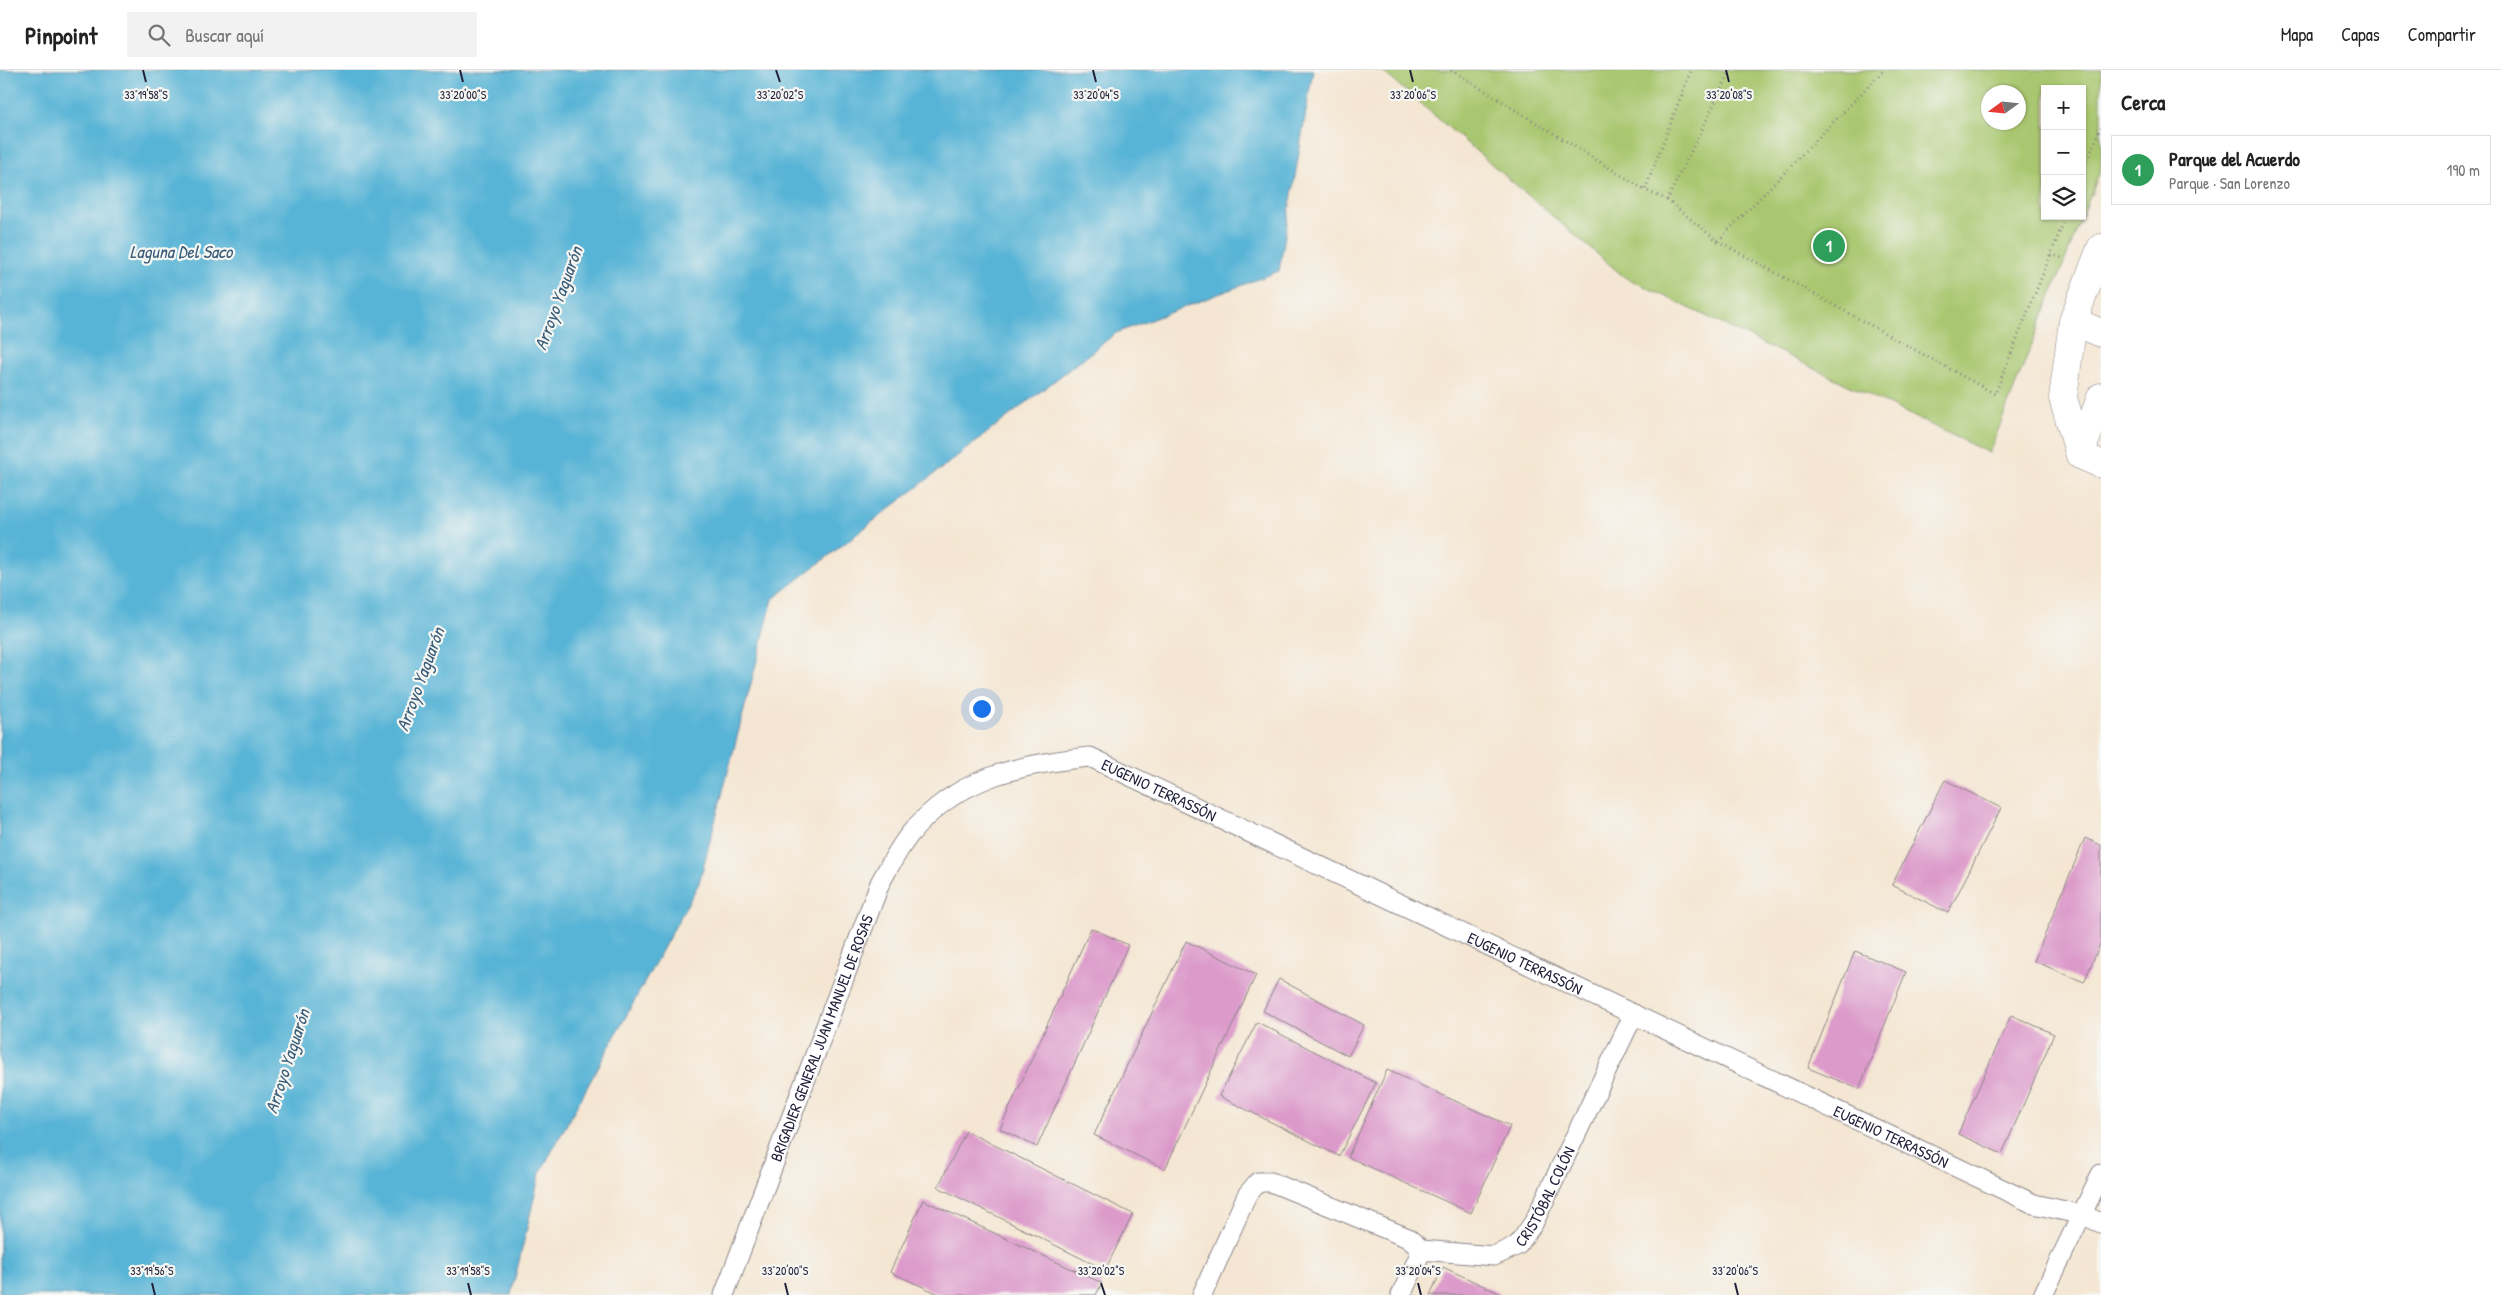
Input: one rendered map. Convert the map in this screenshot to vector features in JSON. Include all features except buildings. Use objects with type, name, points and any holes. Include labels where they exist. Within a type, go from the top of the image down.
[{"type":"street","points":[[2090,460],[2063,398],[2073,321],[2101,248]]},
{"type":"street","points":[[2073,321],[2101,333]]},
{"type":"street","points":[[2090,460],[2101,397]]},
{"type":"lane","name":"EUGENIO TERRASSÓN","points":[[948,798],[991,775],[1044,761],[1090,756],[2034,1204],[2083,1215],[2101,1223]]},
{"type":"lane","name":"BRIGADIER GENERAL JUAN MANUEL DE ROSAS","points":[[724,1295],[880,883],[910,835],[948,798]]},
{"type":"lane","name":"CRISTÓBAL COLÓN","points":[[1422,1250],[1494,1256],[1518,1245],[1534,1222],[1634,1014]]},
{"type":"lane","points":[[2043,1295],[2101,1174]]},
{"type":"lane","points":[[1202,1295],[1247,1195],[1258,1182],[1272,1182],[1408,1238],[1422,1250],[1401,1295]]},
{"type":"path","points":[[1450,70],[1645,190],[1667,200],[1718,242],[1995,394],[2064,220]]},
{"type":"path","points":[[1645,190],[1690,70]]},
{"type":"path","points":[[1667,200],[1731,70]]},
{"type":"path","points":[[1718,242],[1884,70]]},
{"type":"path","points":[[2086,164],[2101,127]]},
{"type":"green space","points":[[1381,70],[2101,70],[2101,169],[2086,207],[2086,85],[2041,85],[2041,220],[2081,220],[1989,453],[1623,276]]},
{"type":"water","points":[[0,70],[1313,70],[1279,271],[1116,333],[773,599],[699,883],[540,1173],[511,1295],[0,1295]]},
{"type":"place","name":"Parque del Acuerdo","points":[[1829,246]]},
{"type":"water label","name":"Laguna Del Saco","points":[[181,251]]},
{"type":"water label","name":"Arroyo Yaguarón","points":[[558,298]]},
{"type":"water label","name":"Arroyo Yaguarón","points":[[420,679]]},
{"type":"water label","name":"Arroyo Yaguarón","points":[[287,1061]]}]
